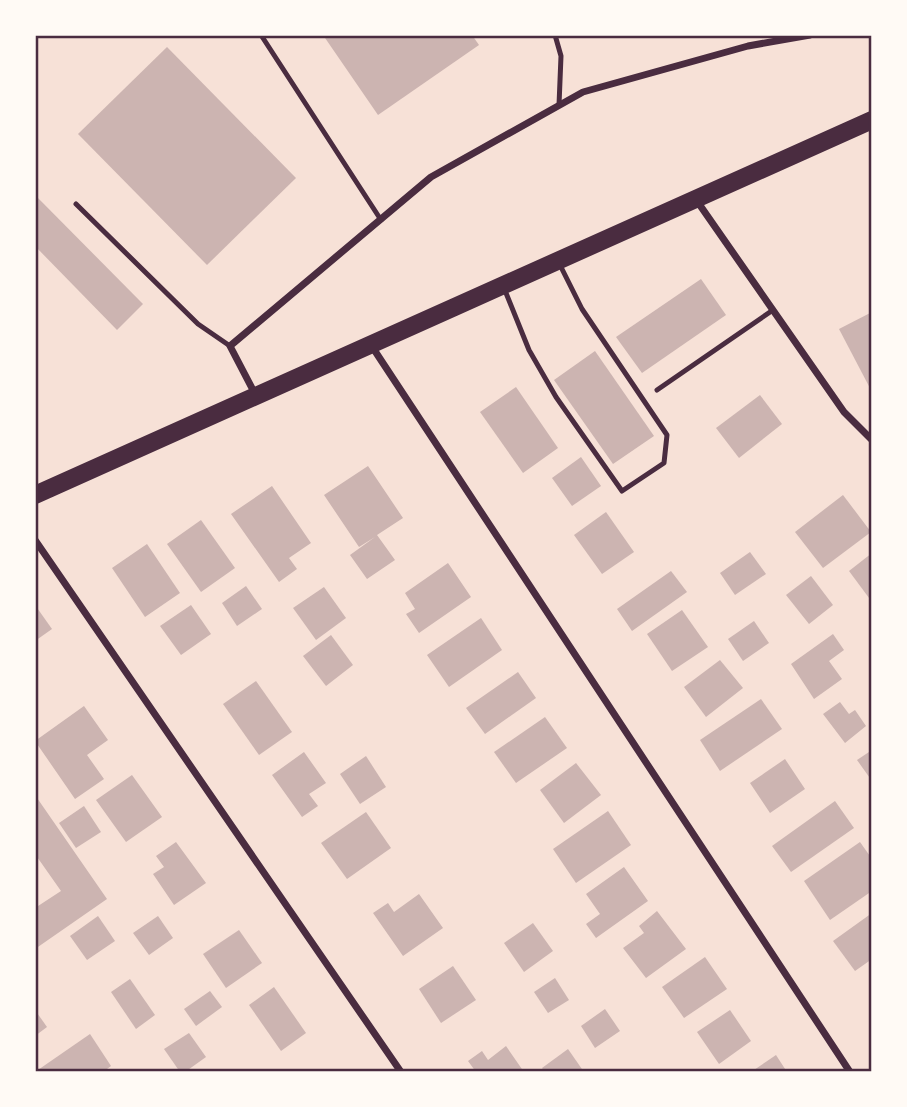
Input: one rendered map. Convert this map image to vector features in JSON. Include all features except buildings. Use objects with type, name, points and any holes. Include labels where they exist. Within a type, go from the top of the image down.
[{"type":"main road","points":[[35,495],[872,120]]},
{"type":"street","points":[[255,395],[230,346],[431,177],[583,92],[748,47],[810,35]]},
{"type":"street","points":[[697,200],[844,412],[872,440]]},
{"type":"street","points":[[371,344],[850,1072]]},
{"type":"street","points":[[35,540],[401,1072]]},
{"type":"lane","points":[[261,35],[381,220]]},
{"type":"lane","points":[[555,35],[561,56],[559,105]]},
{"type":"lane","points":[[76,204],[198,324],[230,346]]},
{"type":"lane","points":[[503,285],[529,349],[556,397],[622,491],[664,463],[667,435],[582,309],[558,261]]},
{"type":"lane","points":[[657,390],[773,310]]}]
